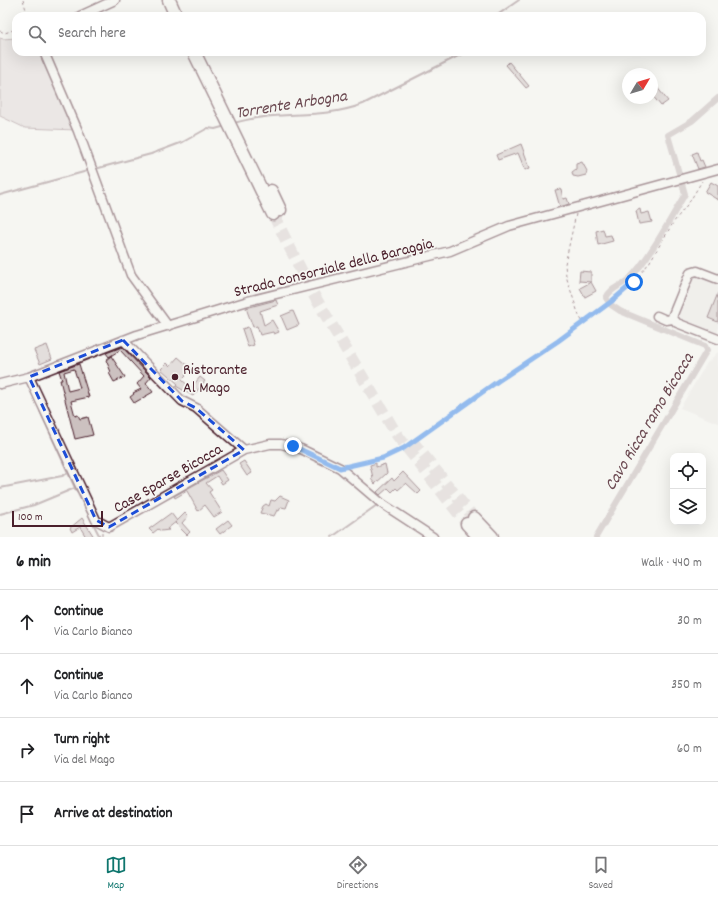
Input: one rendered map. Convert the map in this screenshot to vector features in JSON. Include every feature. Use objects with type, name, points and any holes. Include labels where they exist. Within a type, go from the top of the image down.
[{"type":"highway","points":[[169,0],[174,12]]},
{"type":"highway","points":[[178,0],[183,12]]},
{"type":"highway","points":[[196,56],[232,123],[276,212]]},
{"type":"highway","points":[[204,56],[232,123]]},
{"type":"highway","points":[[479,537],[471,521],[492,537]]},
{"type":"street","points":[[89,12],[115,0]]},
{"type":"street","points":[[46,56],[78,131],[131,275],[168,326]]},
{"type":"street","points":[[705,174],[717,171]]},
{"type":"street","name":"Strada Consorziale della Baraggia","points":[[0,384],[28,377],[123,340],[248,301],[450,251],[509,226],[705,174]]},
{"type":"street","points":[[718,279],[697,271],[690,273],[672,314],[673,319],[677,323],[718,339]]},
{"type":"street","points":[[657,316],[666,320],[673,319]]},
{"type":"street","points":[[123,340],[182,401],[196,408],[244,450]]},
{"type":"street","name":"Case Sparse Bicocca","points":[[28,377],[96,520],[103,526],[109,527],[244,450],[270,444],[281,444],[301,449],[340,468],[381,503],[433,537]]},
{"type":"path","points":[[23,0],[27,12]]},
{"type":"path","points":[[0,31],[5,33],[12,30]]},
{"type":"path","points":[[340,468],[383,458],[404,448],[612,301],[634,282],[649,263],[673,223],[690,201],[705,174]]},
{"type":"path","points":[[576,208],[577,219],[565,264],[566,276],[579,316],[583,322]]},
{"type":"highlighted area","points":[[123,340],[182,401],[196,408],[244,450],[109,527],[96,520],[29,377]]},
{"type":"shaded area","points":[[0,38],[12,38],[12,56],[42,56],[76,130],[25,128],[0,116]]},
{"type":"shaded area","points":[[692,266],[697,266],[718,274],[718,346],[654,320],[658,311],[663,314],[667,313],[684,273]]},
{"type":"shaded area","points":[[718,352],[718,423],[680,408],[707,363]]},
{"type":"building","points":[[509,62],[529,86],[526,88],[506,65]]},
{"type":"building","points":[[658,88],[668,101],[661,106],[658,102]]},
{"type":"building","points":[[521,144],[530,168],[525,170],[518,153],[498,160],[496,155]]},
{"type":"building","points":[[697,152],[700,161],[702,160],[705,167],[698,169],[692,154]]},
{"type":"building","points":[[582,162],[587,171],[586,175],[578,177],[573,176],[572,172],[576,169],[576,164]]},
{"type":"building","points":[[711,182],[718,186],[718,200],[705,192]]},
{"type":"building","points":[[561,189],[563,199],[567,198],[569,204],[560,207],[555,190]]},
{"type":"building","points":[[640,209],[641,214],[649,212],[652,222],[639,224],[636,211]]},
{"type":"building","points":[[603,229],[605,236],[611,235],[613,241],[598,245],[596,231]]},
{"type":"building","points":[[580,271],[591,272],[591,282],[579,281]]},
{"type":"building","points":[[591,282],[596,291],[585,297],[580,288]]},
{"type":"building","points":[[718,293],[718,322],[708,318]]},
{"type":"building","points":[[276,300],[278,305],[260,311],[264,325],[272,320],[279,332],[260,335],[257,326],[253,327],[246,308]]},
{"type":"building","points":[[293,311],[299,325],[287,330],[281,316]]},
{"type":"building","points":[[248,327],[254,345],[248,347],[242,329]]},
{"type":"building","points":[[47,345],[52,359],[40,364],[34,350]]},
{"type":"building","points":[[122,347],[151,377],[146,383],[153,392],[134,403],[130,397],[134,394],[133,393],[141,389],[137,384],[144,376],[120,350],[109,357],[106,353]]},
{"type":"building","points":[[111,356],[125,377],[114,382],[109,373],[111,372],[106,360]]},
{"type":"building","points":[[178,357],[192,369],[182,380],[191,388],[200,377],[205,381],[193,396],[176,386],[178,384],[161,369],[167,363],[170,366]]},
{"type":"building","points":[[79,364],[89,397],[71,401],[75,416],[78,415],[80,419],[88,417],[93,435],[75,439],[59,371]],"holes":[[[74,369],[80,388],[68,391],[64,372]]]},
{"type":"building","points":[[244,461],[252,473],[247,476],[239,464]]},
{"type":"building","points":[[376,463],[376,467],[385,464],[387,473],[375,484],[371,479],[373,478],[370,465]]},
{"type":"building","points":[[221,470],[228,480],[222,484],[217,476],[206,483],[212,490],[209,492],[222,512],[214,517],[205,505],[198,511],[187,491],[175,498],[174,496]]},
{"type":"building","points":[[403,472],[421,491],[418,494],[406,483],[398,490],[396,488],[392,492],[388,488],[380,495],[377,492],[392,478],[394,481]]},
{"type":"building","points":[[280,496],[289,500],[286,508],[281,507],[279,511],[277,510],[274,516],[260,513],[263,506],[266,504],[269,506],[271,500],[275,501]]},
{"type":"building","points":[[171,513],[177,521],[167,529],[169,530],[161,531],[158,529],[153,533],[149,529]]},
{"type":"building","points":[[185,513],[188,516],[182,523],[190,532],[187,535],[175,523]]},
{"type":"building","points":[[82,518],[94,537],[86,537],[80,527],[72,532],[70,528]]},
{"type":"building","points":[[228,520],[232,525],[220,534],[216,529]]},
{"type":"waterway","name":"Torrente Arbogna","points":[[502,12],[519,0]]},
{"type":"waterway","name":"Torrente Arbogna","points":[[234,123],[266,117],[315,114],[347,109],[363,104],[458,56]]},
{"type":"waterway","name":"Cavo Ricca ramo Bicocca","points":[[596,537],[707,350],[705,346],[620,311],[611,305],[606,298],[610,292],[630,278],[645,260],[685,194],[668,135],[692,121],[718,98]]},
{"type":"waterway","name":"Torrente Arbogna","points":[[95,169],[151,154],[183,142],[208,128],[215,129],[226,126]]},
{"type":"waterway","name":"Torrente Arbogna","points":[[0,195],[91,170]]},
{"type":"waterway","points":[[0,389],[9,386]]},
{"type":"waterway","points":[[40,411],[75,488]]},
{"type":"waterway","points":[[0,488],[62,476],[68,473]]},
{"type":"waterway","points":[[0,514],[34,505],[75,488],[100,537]]},
{"type":"waterway","points":[[332,537],[377,505],[379,506]]},
{"type":"tunnel","points":[[273,214],[312,292],[397,435],[467,524]]},
{"type":"tunnel","points":[[412,441],[474,518]]},
{"type":"place","name":"Ristorante Al Mago","points":[[175,377]]},
{"type":"route","points":[[293,446],[340,468],[383,458],[392,454],[404,448],[498,381],[558,341],[612,301],[634,282]]}]
